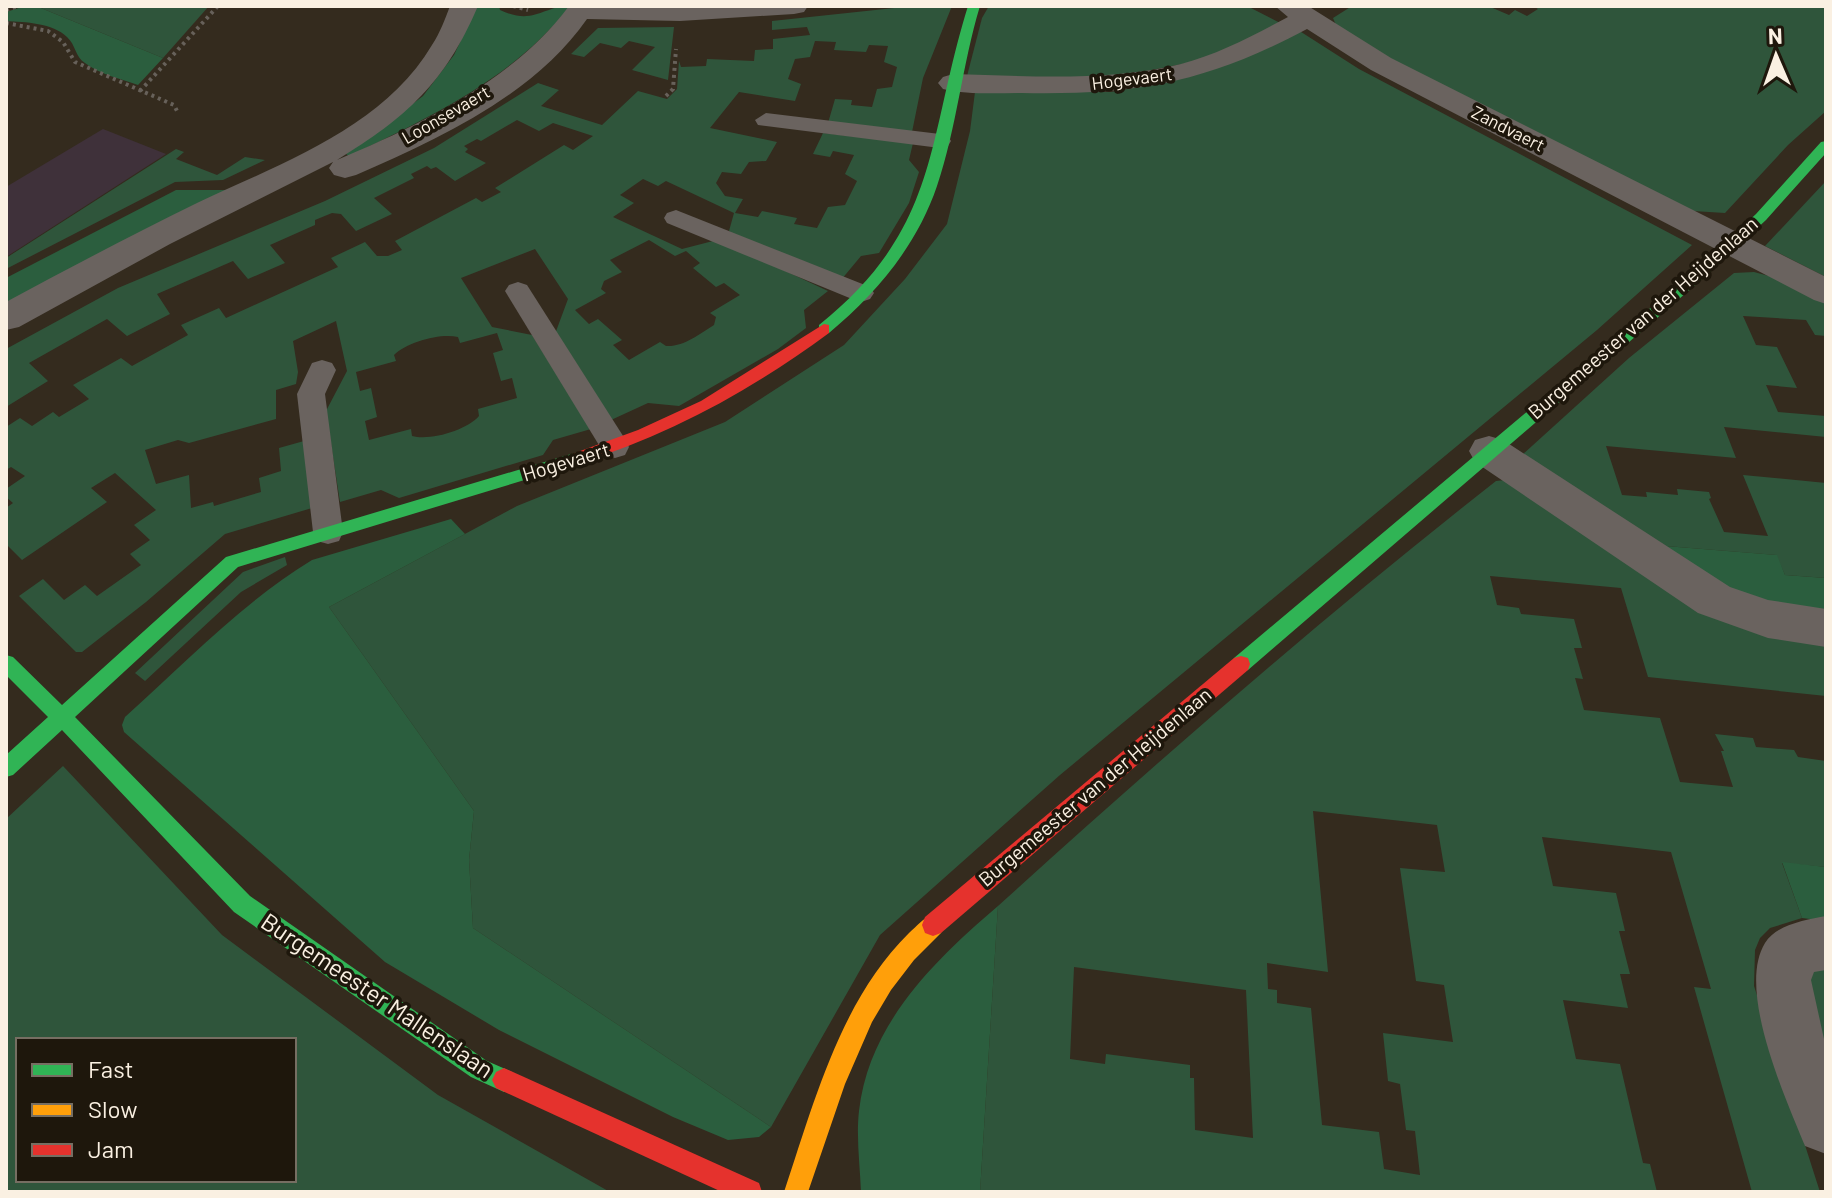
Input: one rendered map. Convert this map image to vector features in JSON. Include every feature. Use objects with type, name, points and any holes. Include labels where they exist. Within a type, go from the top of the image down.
[{"type":"street","name":"Loonsevaert","points":[[6,318],[110,261],[343,145],[418,84],[449,40],[464,6]]},
{"type":"street","points":[[582,8],[680,13],[794,6]]},
{"type":"street","name":"Hogevaert","points":[[6,768],[232,562],[615,447],[674,423],[735,392],[824,331],[886,267],[920,212],[935,168],[974,6]]},
{"type":"street","name":"Loonsevaert","points":[[284,176],[332,173],[455,113],[541,52],[582,8]]},
{"type":"street","name":"Hogevaert","points":[[953,83],[1095,85],[1176,74],[1241,53],[1306,12]]},
{"type":"street","name":"Zandvaert","points":[[1306,12],[1381,64],[1826,292]]},
{"type":"street","name":"Burgemeester van der Heijdenlaan","points":[[796,1192],[846,1050],[874,994],[906,948],[1732,243],[1761,217],[1826,145]]},
{"type":"street","points":[[1489,451],[1714,600],[1746,615],[1782,624],[1826,628]]},
{"type":"street","name":"Burgemeester Mallenslaan","points":[[6,663],[242,904],[302,948],[479,1069],[750,1192]]},
{"type":"street","points":[[1826,943],[1803,947],[1785,960],[1782,981],[1785,1004],[1826,1125]]},
{"type":"lane","points":[[766,120],[940,141]]},
{"type":"lane","points":[[676,218],[861,293]]},
{"type":"lane","points":[[518,291],[615,447]]},
{"type":"lane","points":[[322,370],[311,394],[328,532]]},
{"type":"path","points":[[6,10],[18,6]]},
{"type":"path","points":[[140,91],[218,6]]},
{"type":"path","points":[[666,96],[673,89],[680,13]]},
{"type":"path","points":[[6,23],[54,32],[67,43],[75,62],[174,105],[178,113]]},
{"type":"shaded area","points":[[103,129],[166,154],[6,257],[6,187]]},
{"type":"green space","points":[[36,6],[209,6],[163,58]]},
{"type":"green space","points":[[36,6],[163,58],[138,85],[110,76],[82,60],[61,32],[38,24],[6,21],[6,12]]},
{"type":"green space","points":[[477,6],[499,6],[500,10],[512,14],[530,16],[570,6],[524,54],[497,75],[440,111],[349,156],[346,154],[423,96],[454,55]]},
{"type":"green space","points":[[913,6],[952,6],[923,78],[912,132],[828,123],[835,99],[852,100],[851,105],[872,107],[877,89],[892,87],[897,67],[884,62],[888,46],[869,45],[866,52],[834,50],[836,42],[815,41],[810,57],[795,59],[788,79],[801,84],[795,101],[739,92],[710,128],[777,142],[766,161],[749,162],[741,174],[722,172],[716,183],[725,196],[743,199],[735,213],[758,217],[762,211],[797,218],[794,224],[817,228],[828,207],[845,205],[857,181],[845,174],[854,155],[833,151],[830,157],[813,154],[823,133],[913,143],[909,160],[919,172],[909,203],[879,253],[861,256],[841,280],[742,241],[729,231],[734,213],[666,181],[658,186],[643,179],[620,195],[634,203],[613,217],[682,249],[713,241],[747,253],[828,291],[804,310],[806,328],[778,349],[679,406],[648,403],[611,420],[555,334],[568,299],[535,249],[461,278],[492,327],[532,335],[591,429],[553,440],[543,455],[399,498],[381,490],[340,502],[326,411],[347,371],[336,321],[293,341],[298,372],[296,384],[276,390],[276,419],[189,443],[178,440],[145,450],[156,484],[189,475],[191,508],[213,502],[214,506],[261,492],[259,478],[281,471],[279,448],[304,441],[312,508],[225,534],[82,652],[76,652],[19,596],[43,579],[64,600],[85,585],[97,596],[141,565],[130,554],[150,540],[134,525],[156,510],[115,473],[91,488],[107,502],[22,560],[6,544],[6,508],[13,503],[6,497],[6,489],[25,476],[11,467],[6,470],[6,427],[20,418],[32,426],[53,412],[59,417],[89,399],[73,385],[121,358],[132,366],[188,335],[181,325],[219,308],[226,318],[338,267],[331,258],[365,242],[377,256],[388,256],[402,250],[395,241],[476,198],[482,202],[501,192],[495,188],[564,145],[573,150],[593,136],[553,123],[539,131],[517,120],[481,141],[477,139],[464,146],[468,149],[465,152],[486,163],[455,181],[436,167],[431,169],[427,166],[411,174],[414,178],[374,198],[392,214],[356,231],[341,214],[332,213],[315,220],[315,225],[270,245],[285,263],[248,279],[233,261],[157,294],[170,314],[127,336],[107,319],[29,363],[48,381],[6,407],[6,349],[118,288],[325,201],[434,148],[538,83],[559,90],[541,106],[602,125],[638,91],[667,99],[677,89],[679,61],[681,67],[706,66],[707,59],[754,61],[755,50],[773,49],[773,39],[810,35],[807,27],[772,30],[772,21]],"holes":[[[649,240],[675,256],[686,251],[700,263],[693,268],[716,287],[724,283],[740,295],[710,313],[716,317],[714,325],[697,336],[673,346],[660,342],[629,360],[613,345],[622,340],[598,319],[589,324],[575,310],[606,293],[601,289],[604,281],[622,272],[610,260]],[[497,333],[503,350],[493,353],[501,381],[512,378],[517,398],[478,409],[479,416],[473,421],[448,433],[420,437],[412,436],[411,429],[369,440],[365,421],[377,417],[371,388],[360,391],[356,372],[396,361],[394,355],[400,350],[424,340],[451,336],[458,337],[460,343]]]},
{"type":"green space","points":[[989,6],[1247,6],[1282,24],[1203,60],[1110,78],[966,80],[982,18]]},
{"type":"green space","points":[[1352,6],[1488,6],[1509,15],[1515,10],[1527,16],[1538,9],[1533,6],[1826,6],[1826,111],[1788,145],[1725,213],[1693,211],[1411,71],[1336,25],[1333,18]]},
{"type":"green space","points":[[674,27],[668,80],[632,70],[655,47],[629,41],[621,48],[600,43],[584,57],[571,54],[598,28]]},
{"type":"green space","points":[[1298,30],[1359,69],[1692,245],[1597,330],[1060,775],[880,935],[771,1127],[473,928],[469,860],[474,811],[329,607],[517,506],[725,422],[844,345],[905,279],[947,224],[970,131],[975,92],[1111,92],[1161,83]]},
{"type":"green space","points":[[176,149],[184,152],[176,159],[217,175],[245,157],[265,160],[223,180],[175,182],[6,269],[6,258]]},
{"type":"green space","points":[[1826,181],[1826,277],[1765,246]]},
{"type":"green space","points":[[176,190],[230,190],[6,305],[6,278]]},
{"type":"green space","points":[[1754,272],[1780,279],[1826,303],[1826,336],[1815,335],[1806,320],[1743,316],[1756,345],[1777,347],[1797,388],[1766,385],[1778,412],[1826,416],[1826,437],[1724,427],[1736,458],[1606,446],[1622,495],[1647,497],[1646,492],[1678,495],[1677,489],[1709,492],[1709,499],[1724,532],[1768,536],[1743,475],[1826,483],[1826,578],[1785,575],[1776,555],[1653,545],[1522,455],[1629,358],[1734,273]]},
{"type":"green space","points":[[1505,480],[1826,640],[1826,696],[1648,677],[1621,588],[1490,576],[1497,605],[1519,608],[1521,614],[1574,619],[1582,648],[1574,648],[1583,679],[1575,678],[1584,710],[1660,718],[1680,782],[1733,787],[1721,751],[1724,751],[1715,734],[1753,738],[1756,747],[1794,750],[1798,757],[1826,761],[1826,867],[1782,863],[1802,918],[1770,928],[1760,938],[1755,950],[1754,986],[1820,1192],[1752,1192],[1694,987],[1711,989],[1671,852],[1542,837],[1553,886],[1616,893],[1625,931],[1619,931],[1630,974],[1620,974],[1628,1008],[1563,1000],[1576,1059],[1620,1064],[1643,1163],[1650,1164],[1657,1192],[980,1192],[998,906],[1243,689],[1496,481]],"holes":[[[1313,811],[1437,825],[1445,872],[1400,868],[1416,981],[1444,985],[1453,1042],[1383,1033],[1388,1081],[1400,1084],[1406,1130],[1415,1131],[1420,1175],[1384,1169],[1379,1132],[1322,1125],[1311,1008],[1277,1003],[1277,990],[1268,989],[1267,963],[1328,972]],[[1074,967],[1246,990],[1253,1138],[1195,1130],[1194,1078],[1190,1078],[1190,1065],[1106,1054],[1105,1064],[1070,1059]]]},
{"type":"green space","points":[[451,519],[465,534],[329,607],[474,811],[469,860],[473,928],[771,1127],[759,1137],[728,1140],[673,1117],[499,1030],[385,962],[124,732],[122,725],[125,717],[192,655],[262,595],[312,560]]},
{"type":"green space","points":[[1653,545],[1777,555],[1785,575],[1826,578],[1826,612],[1744,600]]},
{"type":"green space","points":[[285,557],[287,565],[241,592],[145,681],[135,673],[243,572]]},
{"type":"green space","points":[[63,766],[222,935],[438,1095],[610,1192],[6,1192],[6,819]]},
{"type":"green space","points":[[1782,862],[1826,867],[1826,921],[1802,918]]},
{"type":"green space","points":[[998,906],[980,1192],[861,1192],[859,1111],[865,1079],[876,1049],[891,1022],[929,971]]},
{"type":"green space","points":[[1826,967],[1826,1053],[1808,1003],[1811,970]]},
{"type":"traffic: fast","points":[[824,329],[873,283],[900,247],[922,207],[937,164],[974,6]]},
{"type":"traffic: fast","points":[[1241,664],[1703,271],[1761,217],[1826,145]]},
{"type":"traffic: fast","points":[[6,768],[232,562],[578,458]]},
{"type":"traffic: fast","points":[[6,663],[103,757],[242,904],[479,1069],[504,1080]]},
{"type":"traffic: slow","points":[[796,1192],[833,1084],[864,1014],[906,952],[933,925]]},
{"type":"traffic: jam","points":[[578,458],[644,434],[707,405],[767,369],[824,329]]},
{"type":"traffic: jam","points":[[933,925],[1241,664]]},
{"type":"traffic: jam","points":[[504,1080],[750,1192]]}]
